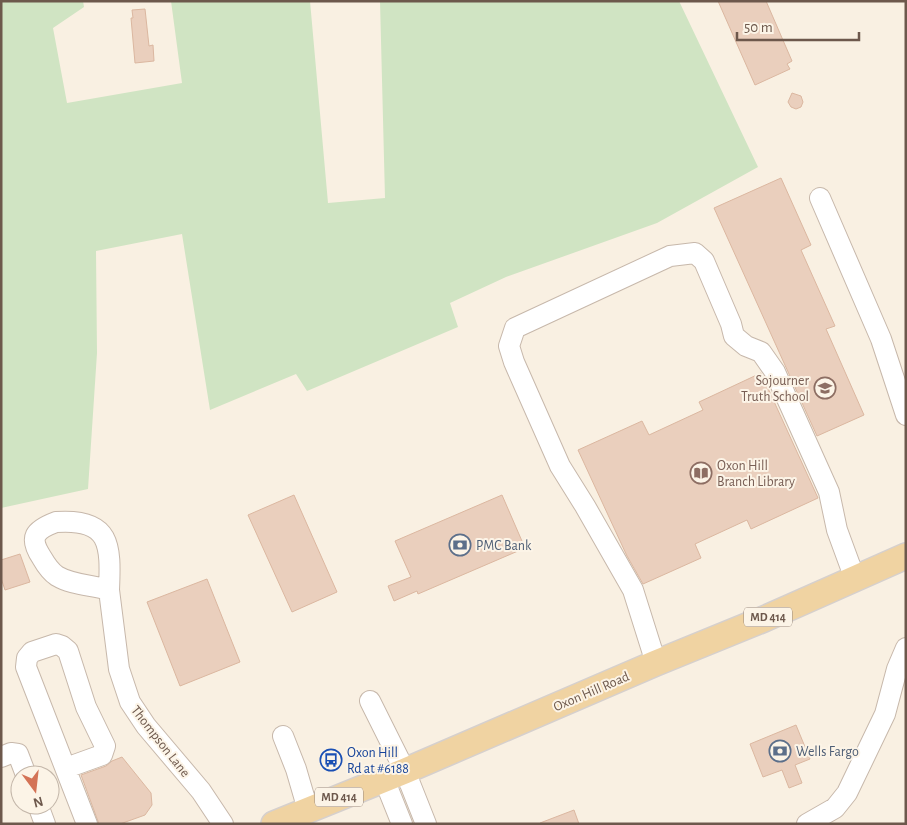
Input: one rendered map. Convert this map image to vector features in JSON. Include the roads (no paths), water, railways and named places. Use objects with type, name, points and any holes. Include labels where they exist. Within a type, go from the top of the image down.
[{"type":"main road","name":"Oxon Hill Road","points":[[274,824],[764,619],[906,556]]},
{"type":"street","points":[[820,198],[881,339],[906,415]]},
{"type":"street","points":[[656,663],[633,590],[560,466],[514,362],[510,346],[515,328],[670,256],[695,253],[704,261],[731,324],[734,336],[746,346],[761,352],[775,372],[829,492],[837,530],[854,579]]},
{"type":"street","name":"Thompson Lane","points":[[109,590],[118,663],[125,692],[146,726],[202,791],[223,824]]},
{"type":"street","points":[[66,768],[102,755],[106,746],[86,707],[68,651],[56,644],[32,652],[27,658],[26,667],[87,824]]},
{"type":"street","points":[[808,824],[840,816],[844,799],[885,714],[896,669],[906,648]]},
{"type":"street","points":[[370,701],[395,775],[402,824]]},
{"type":"street","points":[[283,736],[296,769],[308,810]]},
{"type":"street","points":[[1,757],[11,753],[18,754],[22,765]]},
{"type":"street","points":[[395,775],[426,824]]},
{"type":"place","name":"Sojourner Truth School","points":[[825,388]]},
{"type":"place","name":"Oxon Hill Branch Library","points":[[701,473]]},
{"type":"place","name":"PMC Bank","points":[[460,545]]},
{"type":"place","name":"Wells Fargo","points":[[780,751]]},
{"type":"place","name":"Oxon Hill Rd at #6188","points":[[331,760]]}]
